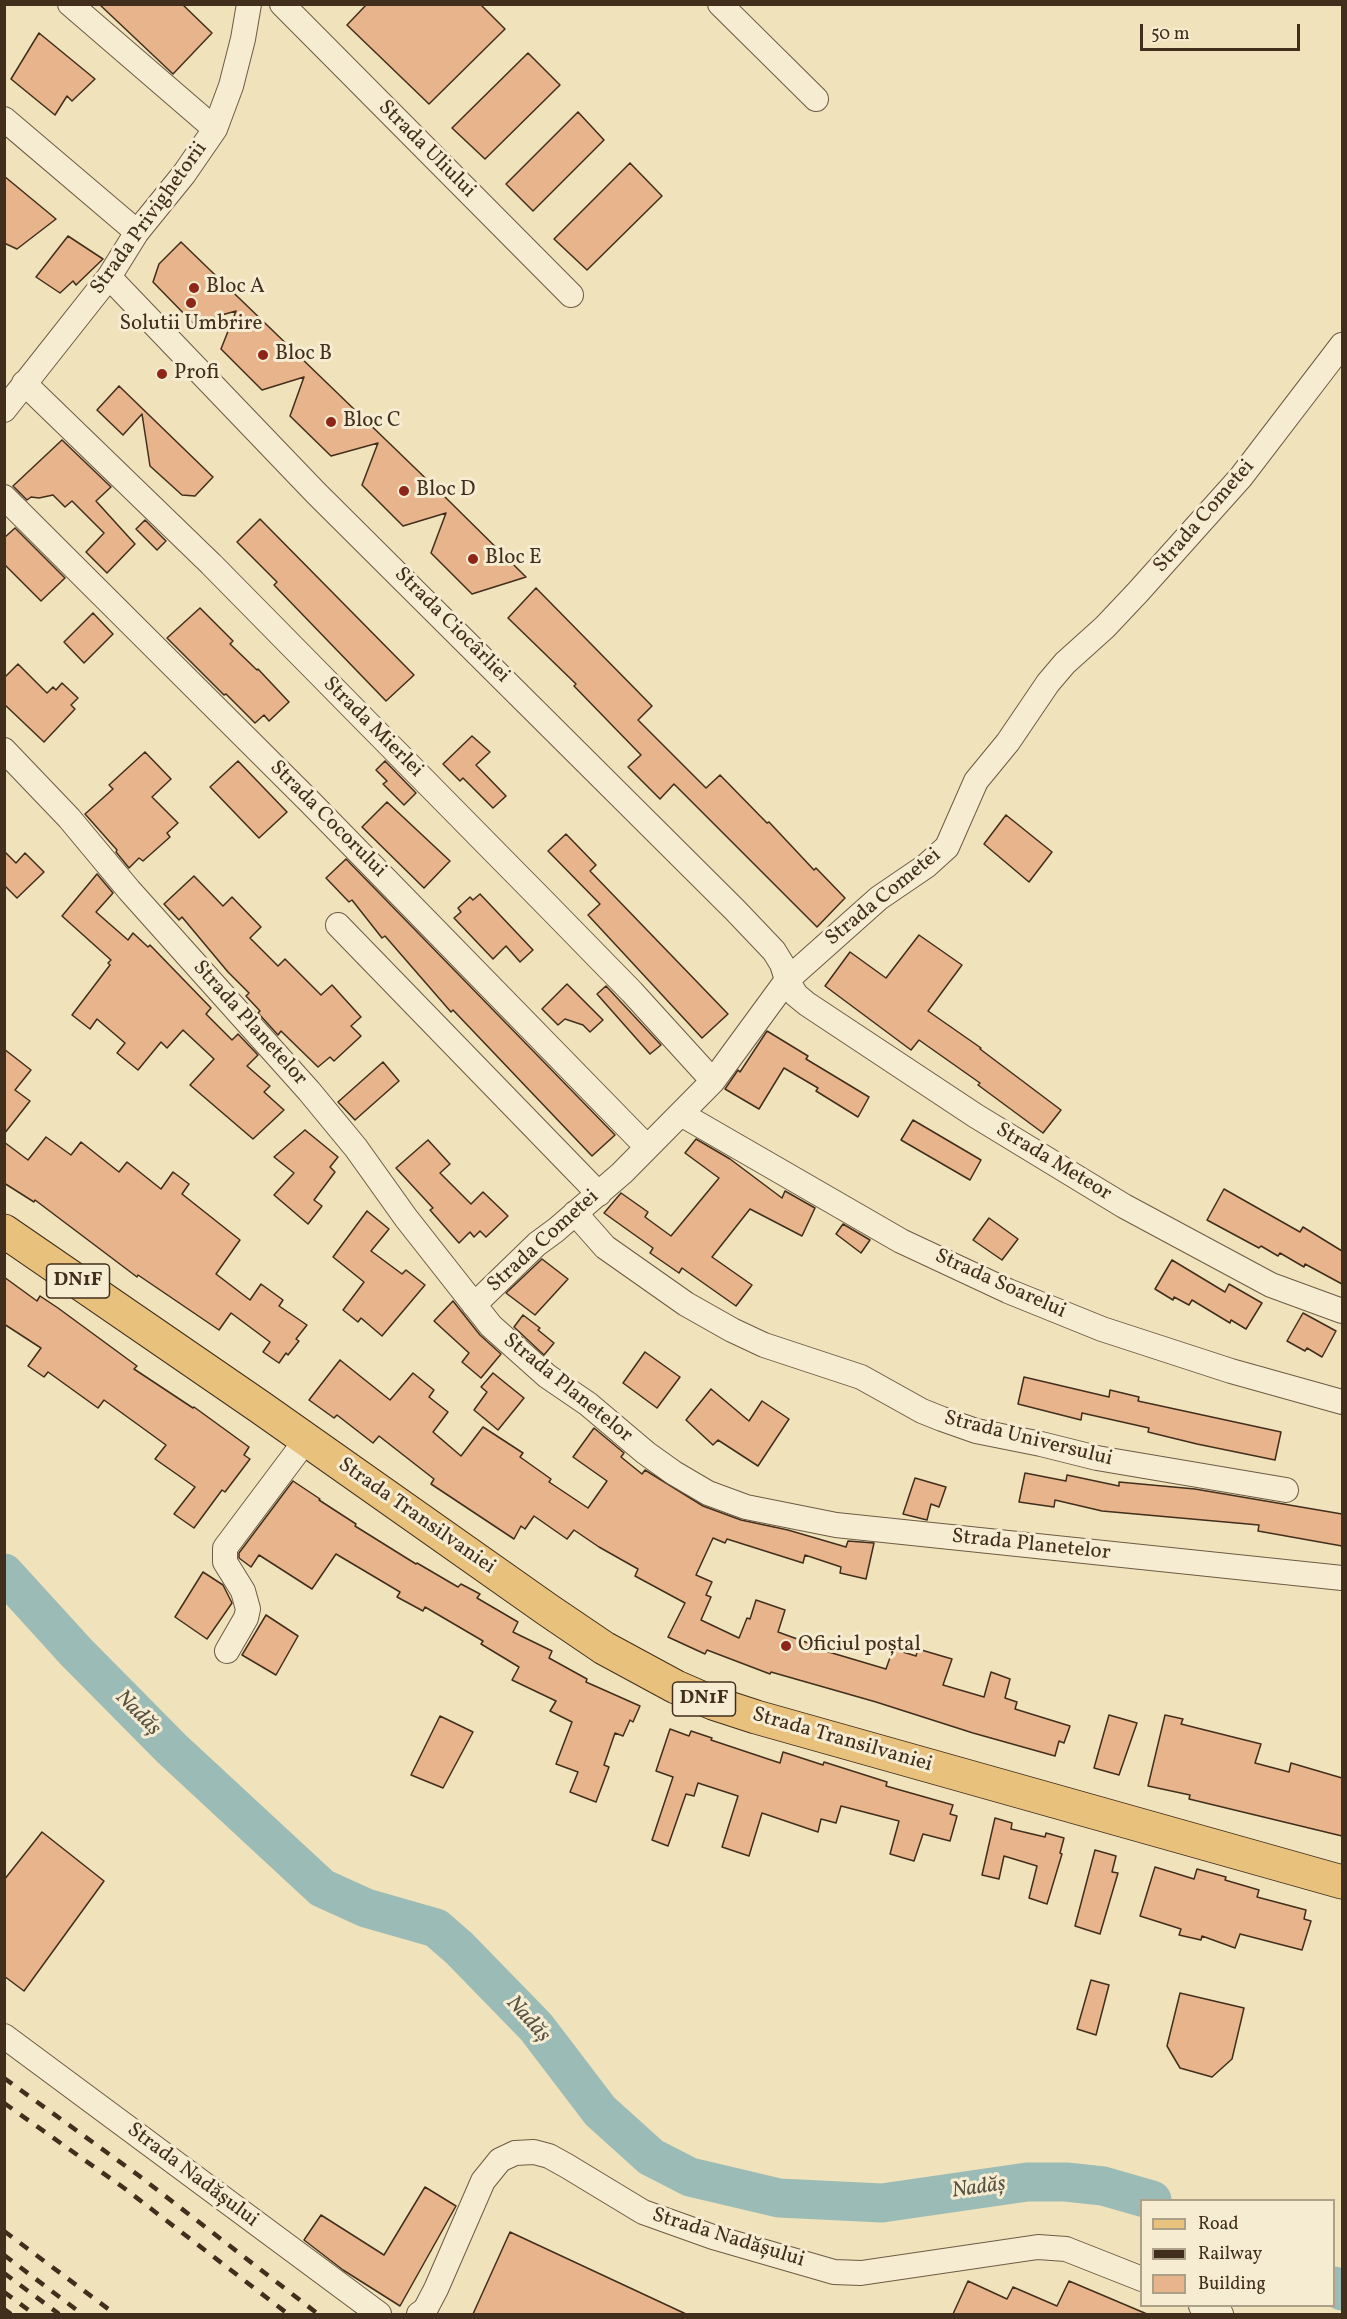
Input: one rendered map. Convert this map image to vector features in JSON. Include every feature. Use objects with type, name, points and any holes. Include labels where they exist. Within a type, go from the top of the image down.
[{"type":"main road","name":"Strada Transilvaniei","points":[[4,1231],[604,1648],[647,1672],[713,1703],[756,1717],[1342,1882]]},
{"type":"street","points":[[70,4],[215,129]]},
{"type":"street","name":"Strada Privighetorii","points":[[4,410],[109,277],[137,232],[184,174],[215,129],[231,86],[249,4]]},
{"type":"street","name":"Strada Uliului","points":[[282,4],[571,295]]},
{"type":"street","points":[[720,4],[816,99]]},
{"type":"street","points":[[4,119],[137,232]]},
{"type":"street","name":"Strada Ciocârliei","points":[[109,277],[316,493],[735,910],[774,951],[782,964],[787,980]]},
{"type":"street","name":"Strada Cometei","points":[[474,1305],[537,1244],[599,1194],[713,1081],[787,980],[879,898],[926,866],[947,847],[976,781],[1008,742],[1048,683],[1065,663],[1105,627],[1138,592],[1233,486],[1342,345]]},
{"type":"street","name":"Strada Mierlei","points":[[24,382],[211,564],[632,992],[713,1081]]},
{"type":"street","name":"Strada Cocorului","points":[[4,498],[311,803],[647,1147]]},
{"type":"street","name":"Strada Planetelor","points":[[4,750],[69,818],[129,890],[309,1091],[356,1148],[406,1218],[491,1326],[547,1376],[588,1404],[646,1453],[708,1492],[746,1507],[836,1525],[1342,1578]]},
{"type":"street","points":[[338,925],[599,1194]]},
{"type":"street","name":"Strada Meteor","points":[[787,980],[796,994],[807,1004],[875,1051],[976,1116],[1124,1206],[1271,1284],[1342,1311]]},
{"type":"street","name":"Strada Soarelui","points":[[681,1114],[901,1241],[1008,1291],[1102,1329],[1231,1371],[1342,1402]]},
{"type":"street","name":"Strada Universului","points":[[575,1213],[605,1247],[686,1304],[732,1330],[764,1345],[861,1377],[922,1411],[942,1419],[976,1431],[1097,1458],[1286,1490]]},
{"type":"street","points":[[227,1651],[246,1618],[248,1609],[243,1591],[225,1562],[225,1548],[306,1440]]},
{"type":"street","name":"Strada Nadășului","points":[[4,2036],[379,2314]]},
{"type":"street","name":"Strada Nadășului","points":[[419,2314],[425,2310],[436,2289],[483,2181],[500,2160],[515,2153],[534,2152],[549,2156],[643,2212],[713,2238],[834,2272],[861,2273],[1038,2247],[1066,2249],[1140,2278]]},
{"type":"street","points":[[1204,2307],[1221,2314]]},
{"type":"building","points":[[99,4],[182,4],[212,33],[173,74]]},
{"type":"building","points":[[367,4],[480,4],[505,29],[429,104],[347,25]]},
{"type":"building","points":[[39,33],[95,79],[72,101],[67,96],[55,115],[11,79]]},
{"type":"building","points":[[528,53],[560,85],[485,159],[452,128]]},
{"type":"building","points":[[578,112],[604,140],[533,211],[506,184]]},
{"type":"building","points":[[630,163],[662,196],[587,270],[554,239]]},
{"type":"building","points":[[4,176],[56,219],[17,249],[4,243]]},
{"type":"building","points":[[68,236],[103,259],[76,285],[73,281],[60,293],[36,277]]},
{"type":"building","points":[[181,242],[526,577],[472,594],[431,553],[446,513],[403,526],[362,485],[378,443],[331,456],[290,416],[304,377],[262,390],[221,349],[236,311],[193,323],[153,282],[159,264]]},
{"type":"building","points":[[119,386],[213,477],[195,496],[182,495],[150,466],[142,414],[123,435],[97,410]]},
{"type":"building","points":[[62,440],[111,487],[96,501],[135,544],[107,573],[86,552],[104,533],[72,501],[65,507],[53,495],[31,497],[27,500],[13,486]]},
{"type":"building","points":[[260,519],[414,675],[386,701],[274,585],[277,582],[237,542]]},
{"type":"building","points":[[145,520],[166,541],[157,550],[136,529]]},
{"type":"building","points":[[15,528],[65,578],[41,601],[4,564],[4,538]]},
{"type":"building","points":[[536,588],[652,706],[638,720],[706,788],[720,775],[845,898],[817,927],[674,784],[660,799],[628,767],[641,755],[574,686],[576,684],[508,618]]},
{"type":"building","points":[[200,608],[233,641],[230,644],[258,669],[289,702],[269,721],[264,715],[255,723],[167,638]]},
{"type":"building","points":[[93,613],[113,634],[84,663],[64,642]]},
{"type":"building","points":[[18,664],[47,693],[53,687],[56,690],[62,683],[78,698],[71,705],[75,709],[44,742],[4,704],[4,678]]},
{"type":"building","points":[[472,736],[490,752],[476,765],[506,796],[493,808],[463,778],[460,781],[443,764]]},
{"type":"building","points":[[145,752],[171,779],[152,797],[178,823],[167,833],[170,837],[143,861],[139,858],[129,868],[116,852],[117,850],[85,814],[113,789],[109,785]]},
{"type":"building","points":[[238,761],[287,812],[259,838],[210,787]]},
{"type":"building","points":[[385,761],[416,793],[404,805],[383,784],[387,781],[376,770]]},
{"type":"building","points":[[387,802],[450,861],[424,888],[362,827]]},
{"type":"building","points":[[1006,815],[1052,852],[1029,882],[984,844]]},
{"type":"building","points":[[566,834],[596,865],[590,871],[728,1014],[702,1038],[588,915],[600,904],[548,851]]},
{"type":"building","points":[[4,851],[16,863],[25,853],[44,872],[17,898],[4,885]]},
{"type":"building","points":[[346,859],[615,1135],[592,1156],[453,1010],[451,1012],[385,936],[382,938],[352,900],[349,902],[326,878]]},
{"type":"building","points":[[97,874],[113,893],[96,912],[128,940],[133,933],[148,947],[150,945],[211,1008],[206,1014],[232,1040],[238,1034],[258,1055],[247,1066],[270,1086],[264,1092],[284,1110],[253,1139],[190,1085],[214,1059],[183,1030],[167,1048],[161,1042],[138,1070],[117,1053],[125,1043],[97,1019],[90,1029],[72,1015],[110,965],[108,963],[111,960],[62,916]]},
{"type":"building","points":[[194,876],[223,906],[232,897],[261,927],[250,938],[278,966],[285,959],[321,995],[332,985],[361,1017],[351,1026],[361,1036],[334,1061],[330,1057],[318,1067],[281,1031],[278,1035],[246,996],[249,993],[228,972],[182,917],[179,920],[164,904]]},
{"type":"building","points":[[480,894],[533,950],[520,962],[506,946],[493,959],[454,918],[461,912],[458,908],[470,897],[473,900]]},
{"type":"building","points":[[919,935],[962,965],[928,1011],[981,1048],[1061,1110],[1043,1133],[978,1085],[980,1083],[919,1040],[911,1050],[825,986],[850,952],[886,978]]},
{"type":"building","points":[[567,984],[603,1020],[590,1032],[583,1025],[565,1019],[558,1025],[542,1009]]},
{"type":"building","points":[[606,986],[661,1045],[650,1054],[597,994]]},
{"type":"building","points":[[767,1031],[808,1056],[806,1059],[869,1097],[858,1117],[816,1091],[818,1088],[784,1068],[759,1109],[725,1089],[738,1070],[740,1072]]},
{"type":"building","points":[[4,1049],[31,1070],[15,1090],[30,1101],[4,1134]]},
{"type":"building","points":[[383,1062],[399,1081],[355,1120],[338,1102]]},
{"type":"building","points":[[913,1120],[981,1160],[970,1180],[901,1140]]},
{"type":"building","points":[[305,1130],[338,1157],[330,1167],[335,1172],[314,1200],[322,1206],[308,1224],[274,1195],[294,1173],[274,1157]]},
{"type":"building","points":[[46,1137],[71,1155],[81,1142],[119,1172],[127,1162],[161,1189],[173,1172],[189,1184],[182,1194],[240,1240],[216,1274],[250,1300],[261,1284],[283,1300],[279,1306],[307,1325],[296,1339],[299,1341],[288,1355],[286,1353],[279,1363],[263,1352],[270,1342],[231,1313],[219,1330],[138,1275],[137,1277],[35,1200],[34,1202],[4,1183],[4,1142],[28,1160]]},
{"type":"building","points":[[696,1139],[730,1159],[782,1198],[785,1191],[815,1208],[802,1236],[750,1209],[712,1257],[752,1285],[736,1306],[682,1268],[679,1273],[650,1253],[653,1248],[604,1213],[621,1193],[648,1212],[645,1217],[671,1236],[719,1178],[685,1153]]},
{"type":"building","points":[[428,1140],[450,1164],[440,1173],[471,1204],[483,1192],[508,1216],[486,1237],[480,1231],[474,1237],[470,1232],[459,1243],[430,1210],[433,1208],[396,1168]]},
{"type":"building","points":[[1224,1189],[1300,1232],[1303,1227],[1342,1251],[1342,1284],[1280,1253],[1278,1256],[1261,1246],[1259,1248],[1207,1220]]},
{"type":"building","points":[[367,1211],[389,1229],[371,1251],[402,1274],[406,1270],[425,1285],[382,1336],[361,1318],[358,1322],[343,1310],[364,1282],[333,1257]]},
{"type":"building","points":[[989,1218],[1018,1239],[1002,1260],[973,1240]]},
{"type":"building","points":[[843,1224],[870,1240],[861,1253],[836,1234]]},
{"type":"building","points":[[542,1259],[568,1279],[535,1315],[506,1293]]},
{"type":"building","points":[[1172,1260],[1225,1292],[1229,1284],[1262,1303],[1246,1329],[1231,1320],[1230,1323],[1192,1300],[1189,1305],[1174,1297],[1173,1300],[1155,1289]]},
{"type":"building","points":[[4,1277],[37,1301],[40,1296],[58,1308],[137,1366],[134,1369],[194,1407],[249,1447],[244,1455],[250,1459],[225,1492],[222,1490],[194,1528],[174,1514],[195,1487],[155,1459],[166,1445],[104,1400],[98,1408],[48,1372],[44,1377],[28,1366],[41,1348],[4,1324]]},
{"type":"building","points":[[453,1301],[480,1335],[501,1354],[481,1378],[462,1362],[469,1353],[434,1321]]},
{"type":"building","points":[[1303,1313],[1336,1331],[1322,1357],[1307,1348],[1305,1351],[1287,1341]]},
{"type":"building","points":[[523,1315],[554,1343],[544,1355],[514,1327]]},
{"type":"building","points":[[645,1352],[680,1377],[657,1408],[623,1383]]},
{"type":"building","points":[[340,1360],[390,1400],[413,1373],[434,1390],[429,1397],[448,1412],[433,1432],[461,1456],[483,1427],[523,1453],[520,1457],[551,1479],[549,1482],[588,1508],[607,1481],[573,1457],[594,1428],[624,1453],[621,1457],[642,1474],[645,1470],[703,1506],[741,1520],[788,1530],[846,1547],[848,1541],[874,1543],[866,1579],[840,1573],[841,1567],[805,1555],[803,1563],[727,1539],[725,1543],[713,1538],[696,1575],[712,1582],[706,1595],[711,1597],[701,1620],[739,1638],[747,1618],[750,1619],[756,1600],[785,1610],[778,1632],[822,1648],[822,1650],[886,1669],[893,1649],[916,1656],[918,1649],[952,1659],[943,1685],[984,1697],[991,1672],[1010,1679],[1005,1698],[1017,1702],[1015,1709],[1070,1726],[1064,1743],[1059,1741],[1055,1756],[876,1702],[771,1672],[770,1674],[707,1650],[705,1654],[668,1637],[685,1603],[635,1576],[638,1569],[574,1530],[567,1539],[534,1516],[525,1529],[521,1526],[514,1539],[431,1484],[434,1479],[379,1436],[373,1443],[337,1415],[334,1418],[309,1400]]},
{"type":"building","points":[[493,1373],[524,1398],[498,1430],[474,1410],[487,1392],[481,1387]]},
{"type":"building","points":[[1024,1377],[1109,1397],[1110,1390],[1139,1397],[1138,1401],[1281,1432],[1275,1460],[1197,1444],[1148,1432],[1149,1428],[1082,1413],[1081,1420],[1018,1404]]},
{"type":"building","points":[[711,1389],[749,1421],[762,1401],[789,1419],[758,1466],[718,1440],[713,1445],[686,1420]]},
{"type":"building","points":[[1025,1473],[1066,1481],[1067,1475],[1119,1486],[1119,1482],[1195,1489],[1342,1514],[1342,1546],[1258,1531],[1259,1525],[1102,1511],[1055,1500],[1054,1507],[1019,1502]]},
{"type":"building","points":[[915,1478],[946,1487],[939,1507],[931,1504],[927,1520],[903,1514]]},
{"type":"building","points":[[293,1481],[356,1524],[355,1526],[416,1564],[458,1587],[461,1584],[480,1594],[477,1598],[518,1622],[513,1632],[552,1651],[549,1658],[587,1679],[586,1682],[640,1706],[623,1736],[615,1733],[604,1765],[609,1767],[596,1802],[570,1792],[578,1772],[556,1764],[572,1722],[550,1711],[556,1701],[512,1680],[519,1667],[481,1644],[483,1641],[425,1607],[423,1611],[397,1597],[400,1592],[336,1554],[312,1589],[259,1555],[251,1567],[239,1558],[239,1553]]},
{"type":"building","points":[[203,1572],[223,1585],[232,1603],[207,1639],[175,1617]]},
{"type":"building","points":[[266,1615],[298,1636],[276,1675],[242,1655]]},
{"type":"building","points":[[1109,1715],[1137,1723],[1119,1775],[1094,1768]]},
{"type":"building","points":[[1165,1715],[1183,1719],[1181,1724],[1261,1744],[1255,1763],[1289,1772],[1291,1763],[1342,1778],[1342,1836],[1189,1799],[1190,1795],[1148,1786]]},
{"type":"building","points":[[440,1716],[473,1732],[443,1788],[411,1775]]},
{"type":"building","points":[[670,1729],[689,1736],[691,1731],[780,1763],[783,1752],[823,1765],[824,1762],[887,1782],[886,1786],[953,1805],[950,1814],[957,1816],[950,1841],[923,1834],[914,1861],[890,1854],[899,1821],[841,1806],[836,1823],[821,1819],[818,1832],[762,1813],[749,1856],[722,1847],[738,1796],[698,1783],[694,1796],[686,1794],[668,1846],[652,1840],[673,1777],[656,1771]]},
{"type":"building","points":[[995,1818],[1012,1823],[1011,1829],[1045,1837],[1046,1833],[1064,1838],[1060,1853],[1062,1854],[1047,1904],[1029,1898],[1037,1866],[1004,1856],[999,1879],[982,1875]]},
{"type":"building","points":[[42,1832],[104,1881],[24,1991],[4,1976],[4,1880]]},
{"type":"building","points":[[1095,1850],[1116,1856],[1112,1872],[1118,1873],[1100,1934],[1075,1926]]},
{"type":"building","points":[[1155,1867],[1194,1879],[1197,1869],[1226,1877],[1225,1880],[1259,1890],[1257,1897],[1306,1910],[1304,1919],[1311,1921],[1302,1950],[1240,1934],[1235,1948],[1202,1936],[1201,1940],[1179,1935],[1181,1929],[1140,1916]]},
{"type":"building","points":[[1091,1980],[1109,1985],[1096,2035],[1077,2029]]},
{"type":"building","points":[[1180,1993],[1244,2008],[1232,2059],[1212,2077],[1180,2068],[1167,2046]]},
{"type":"building","points":[[425,2187],[456,2206],[400,2306],[343,2270],[304,2240],[321,2215],[384,2255]]},
{"type":"building","points":[[510,2232],[686,2314],[473,2314]]},
{"type":"building","points":[[968,2281],[1007,2299],[1013,2287],[1057,2306],[1069,2281],[1147,2314],[953,2314]]},
{"type":"waterway","name":"Nadăș","points":[[4,1573],[76,1652],[172,1749],[322,1888],[366,1908],[436,1928],[459,1948],[536,2027],[600,2111],[651,2157],[690,2177],[779,2198],[882,2203],[1027,2182],[1066,2182],[1103,2186],[1148,2199]]},
{"type":"waterway","name":"Nadăș","points":[[1335,2287],[1342,2291]]},
{"type":"railway","points":[[4,2078],[138,2175],[318,2314]]},
{"type":"railway","points":[[4,2103],[124,2188],[288,2314]]},
{"type":"railway","points":[[4,2231],[115,2314]]},
{"type":"railway","points":[[4,2255],[82,2314]]},
{"type":"railway","points":[[4,2273],[59,2314]]},
{"type":"railway","points":[[4,2292],[34,2314]]},
{"type":"railway","points":[[4,2309],[11,2314]]},
{"type":"place","name":"Bloc A","points":[[194,288]]},
{"type":"place","name":"Solutii Umbrire","points":[[191,303]]},
{"type":"place","name":"Bloc B","points":[[263,355]]},
{"type":"place","name":"Profi","points":[[162,374]]},
{"type":"place","name":"Bloc C","points":[[331,422]]},
{"type":"place","name":"Bloc D","points":[[404,491]]},
{"type":"place","name":"Bloc E","points":[[473,559]]},
{"type":"place","name":"Oficiul poștal","points":[[786,1646]]}]
